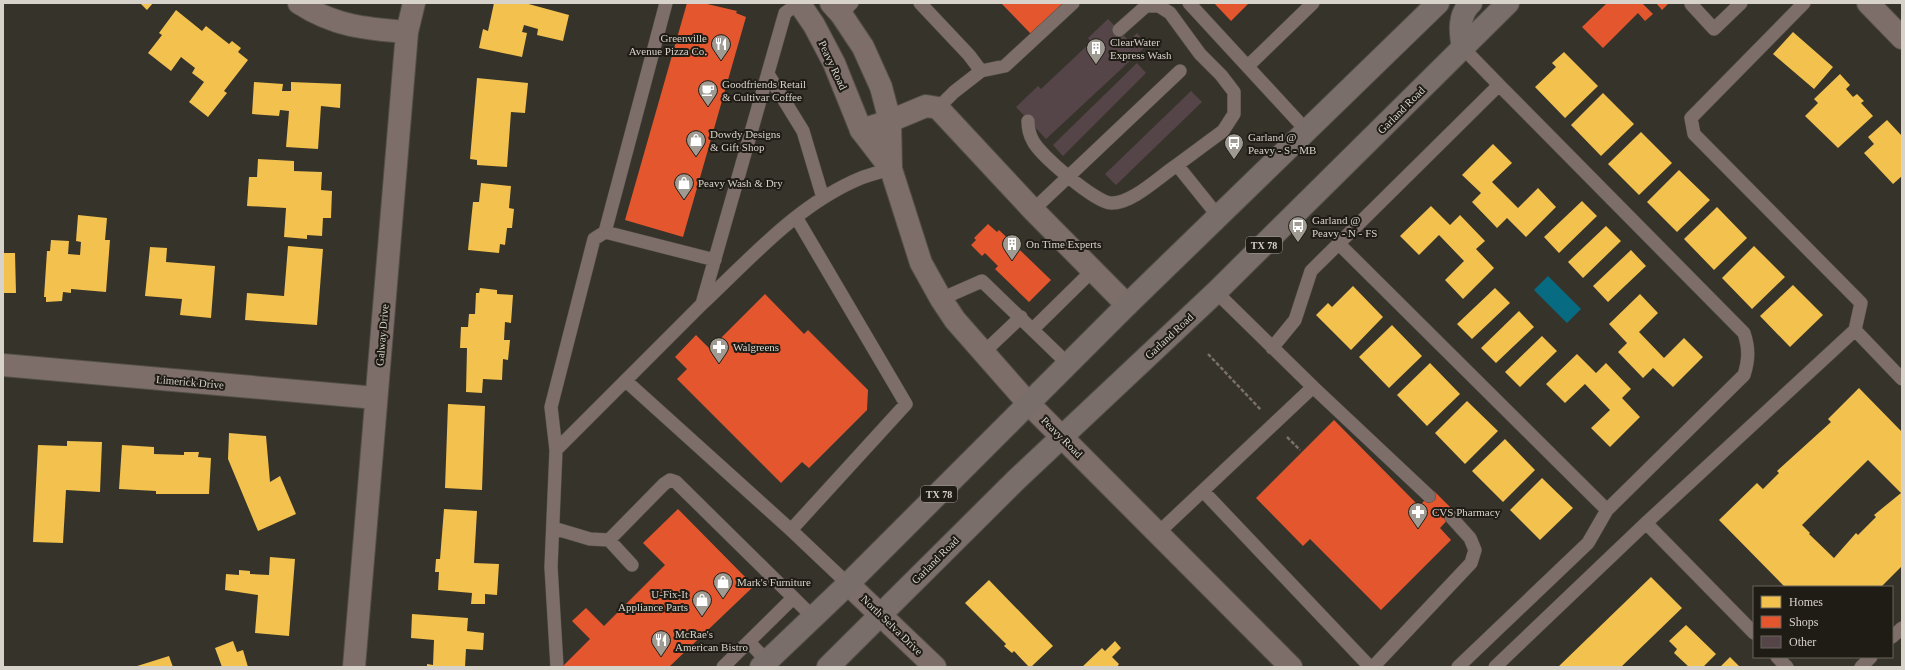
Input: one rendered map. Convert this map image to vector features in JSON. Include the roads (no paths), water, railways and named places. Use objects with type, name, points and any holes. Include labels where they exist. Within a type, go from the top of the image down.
[{"type":"main road","points":[[1463,48],[1459,29],[1466,8],[1471,3]]},
{"type":"main road","name":"Garland Road","points":[[828,667],[1016,480],[1216,292],[1508,3]]},
{"type":"main road","name":"TX 78","points":[[764,664],[848,584],[1028,403],[1306,130],[1429,6]]},
{"type":"street","points":[[299,3],[316,14],[361,29],[407,32]]},
{"type":"street","name":"Galway Drive","points":[[354,667],[407,32],[414,3]]},
{"type":"street","name":"Peavy Road","points":[[799,3],[814,25],[834,63],[861,130],[891,169]]},
{"type":"street","points":[[1868,3],[1902,38]]},
{"type":"street","name":"Peavy Road","points":[[842,7],[863,47],[881,87],[890,121],[891,169],[922,264],[941,299],[955,320],[983,354],[1028,403],[1291,667]]},
{"type":"street","points":[[861,130],[890,121],[926,106],[938,108],[1033,210],[1127,305]]},
{"type":"street","name":"Limerick Drive","points":[[3,365],[376,398]]},
{"type":"street","name":"North Selva Drive","points":[[848,584],[935,667]]},
{"type":"lane","points":[[557,667],[551,566],[556,450],[551,407],[594,239],[605,232],[666,3]]},
{"type":"lane","points":[[702,304],[785,13],[799,3]]},
{"type":"lane","points":[[920,3],[969,55],[981,71]]},
{"type":"lane","points":[[938,108],[954,92],[981,71],[1005,66],[1073,3]]},
{"type":"lane","points":[[1189,3],[1306,130]]},
{"type":"lane","points":[[1248,66],[1313,3]]},
{"type":"lane","points":[[1691,4],[1714,29],[1741,3]]},
{"type":"lane","points":[[1495,667],[1646,523],[1855,330],[1861,303],[1694,134],[1691,118],[1804,3]]},
{"type":"lane","points":[[1028,120],[1028,130],[1033,142],[1068,177],[1096,197],[1110,204],[1126,201],[1223,131],[1234,114],[1234,92],[1221,75],[1200,54],[1170,13],[1159,6],[1146,6],[1119,30]]},
{"type":"lane","points":[[1458,667],[1588,543],[1607,510],[1744,375],[1748,361],[1748,346],[1744,333],[1463,48]]},
{"type":"lane","points":[[1033,210],[1180,71]]},
{"type":"lane","points":[[768,74],[803,131],[823,198]]},
{"type":"lane","points":[[1272,348],[1295,320],[1311,271],[1499,85]]},
{"type":"lane","points":[[1177,165],[1218,216]]},
{"type":"lane","points":[[556,450],[702,304],[796,217],[823,198],[862,178],[891,169]]},
{"type":"lane","points":[[791,530],[906,404],[796,217]]},
{"type":"lane","points":[[605,232],[715,260]]},
{"type":"lane","points":[[1339,244],[1607,510]]},
{"type":"lane","points":[[1033,329],[1093,270]]},
{"type":"lane","points":[[941,299],[982,281],[1068,364]]},
{"type":"lane","points":[[1216,292],[1272,348],[1429,496]]},
{"type":"lane","points":[[983,354],[1021,317]]},
{"type":"lane","points":[[1855,330],[1902,379]]},
{"type":"lane","points":[[626,381],[791,530],[848,584]]},
{"type":"lane","points":[[1158,533],[1313,387]]},
{"type":"lane","points":[[609,540],[664,484],[670,480],[676,482],[813,617]]},
{"type":"lane","points":[[1203,491],[1372,667],[1471,563],[1475,550],[1470,538],[1451,517]]},
{"type":"lane","points":[[1646,523],[1753,632]]},
{"type":"lane","points":[[552,528],[590,539],[609,540],[632,565]]},
{"type":"lane","points":[[723,667],[793,598]]},
{"type":"lane","points":[[1893,636],[1902,628]]},
{"type":"lane","points":[[749,642],[764,664]]},
{"type":"lane","points":[[1778,658],[1787,667]]},
{"type":"lane","points":[[1861,667],[1870,658]]},
{"type":"water","points":[[1548,276],[1581,309],[1567,323],[1534,290]]},
{"type":"place","name":"Greenville Avenue Pizza Co.","points":[[721,61]]},
{"type":"place","name":"ClearWater Express Wash","points":[[1096,65]]},
{"type":"place","name":"Goodfriends Retail & Cultivar Coffee","points":[[708,107]]},
{"type":"place","name":"Dowdy Designs & Gift Shop","points":[[696,157]]},
{"type":"place","name":"Garland @ Peavy - S - MB","points":[[1234,160]]},
{"type":"place","name":"Peavy Wash & Dry","points":[[684,200]]},
{"type":"place","name":"Garland @ Peavy - N - FS","points":[[1298,243]]},
{"type":"place","name":"On Time Experts","points":[[1012,261]]},
{"type":"place","name":"Walgreens","points":[[719,364]]},
{"type":"place","name":"CVS Pharmacy","points":[[1418,529]]},
{"type":"place","name":"Mark's Furniture","points":[[723,599]]},
{"type":"place","name":"U-Fix-It Appliance Parts","points":[[702,617]]},
{"type":"place","name":"McRae's American Bistro","points":[[661,657]]}]
